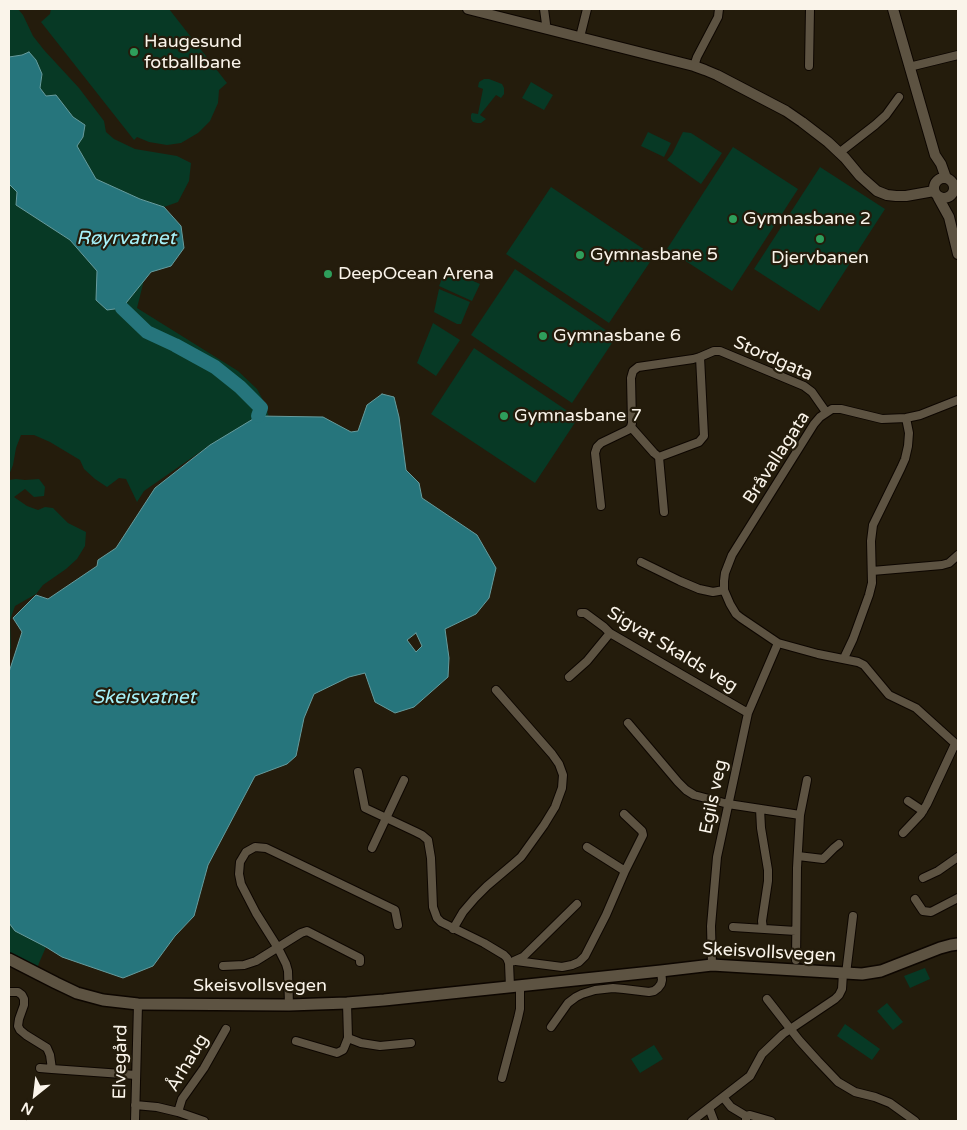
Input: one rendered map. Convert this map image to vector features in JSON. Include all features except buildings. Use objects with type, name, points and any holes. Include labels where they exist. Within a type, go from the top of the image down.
[{"type":"main road","name":"Skeisvollsvegen","points":[[9,959],[77,993],[103,1000],[138,1004],[289,1005],[347,1004],[712,965],[862,974],[881,971],[940,948],[958,944]]},
{"type":"street","points":[[468,9],[694,66],[717,75],[786,111],[815,131],[839,152],[869,184],[887,195],[936,194],[946,198],[950,185]]},
{"type":"street","points":[[544,9],[545,28]]},
{"type":"street","points":[[580,37],[587,9]]},
{"type":"street","points":[[694,66],[718,17],[719,9]]},
{"type":"street","points":[[809,66],[810,9]]},
{"type":"street","points":[[892,9],[935,155],[950,185],[950,217]]},
{"type":"street","points":[[909,67],[958,55]]},
{"type":"street","points":[[839,152],[875,125],[886,115],[900,97]]},
{"type":"street","points":[[950,185],[934,186],[936,194],[950,217],[958,254]]},
{"type":"street","name":"Stordgata","points":[[631,427],[631,378],[633,371],[638,367],[700,357],[714,351],[720,351],[804,386],[812,392],[826,412]]},
{"type":"street","points":[[659,458],[699,442],[704,436],[700,357]]},
{"type":"street","name":"Bråvallagata","points":[[724,590],[725,573],[732,555],[814,424],[826,412],[840,409],[882,419],[906,418],[920,415],[958,400]]},
{"type":"street","points":[[844,658],[872,584],[871,534],[877,517],[905,459],[908,446],[906,418]]},
{"type":"street","points":[[601,506],[595,453],[597,447],[631,427],[659,458],[664,512]]},
{"type":"street","points":[[872,572],[942,565],[949,563],[958,555]]},
{"type":"street","points":[[641,562],[706,591],[724,590],[736,614],[778,642],[818,654],[844,658],[864,665],[889,695],[916,708],[957,745],[927,804],[903,833]]},
{"type":"street","name":"Sigvat Skalds veg","points":[[581,614],[585,613],[610,633],[748,713]]},
{"type":"street","points":[[569,677],[587,661],[610,633]]},
{"type":"street","name":"Egils veg","points":[[712,965],[715,870],[728,804],[748,713],[778,642]]},
{"type":"street","points":[[453,929],[463,912],[475,898],[521,857],[555,807],[562,788],[562,775],[559,764],[552,754],[498,692],[492,700]]},
{"type":"street","points":[[628,723],[678,782],[694,795],[728,804],[800,815]]},
{"type":"street","points":[[358,772],[365,808],[422,835],[428,840],[431,858],[433,907],[434,913],[441,922],[500,952],[512,962],[562,967],[572,966],[585,956],[643,835],[642,831],[624,814]]},
{"type":"street","points":[[372,848],[404,780]]},
{"type":"street","points":[[796,960],[800,815],[807,780]]},
{"type":"street","points":[[908,801],[922,811]]},
{"type":"street","points":[[760,809],[768,870],[762,921],[763,929]]},
{"type":"street","points":[[798,856],[823,859],[839,844]]},
{"type":"street","points":[[289,1005],[286,964],[241,884],[239,874],[240,862],[246,852],[255,847],[266,848],[395,910],[398,924]]},
{"type":"street","points":[[587,847],[625,871]]},
{"type":"street","points":[[923,878],[938,871],[958,857]]},
{"type":"street","points":[[915,899],[923,911],[931,912],[958,898]]},
{"type":"street","points":[[512,962],[523,957],[577,904]]},
{"type":"street","name":"Skeisvollsvegen","points":[[845,974],[854,916]]},
{"type":"street","points":[[733,927],[796,931]]},
{"type":"street","points":[[223,966],[244,965],[256,961],[307,931],[360,958],[360,962]]},
{"type":"street","points":[[502,1078],[520,1009],[512,962]]},
{"type":"street","points":[[551,1027],[568,1004],[576,997],[595,990],[613,988],[654,991],[662,980],[661,971]]},
{"type":"street","points":[[692,1121],[750,1076],[767,1048],[790,1028],[840,995],[845,974]]},
{"type":"street","points":[[9,992],[18,992],[22,995],[24,1005],[18,1019],[18,1026],[26,1035],[48,1048],[52,1069]]},
{"type":"street","points":[[767,999],[818,1061],[838,1082],[855,1092],[890,1103],[915,1121]]},
{"type":"street","name":"Elvegård","points":[[135,1121],[138,1004]]},
{"type":"street","points":[[296,1041],[337,1053],[344,1048],[348,1038],[347,1004]]},
{"type":"street","name":"Århaug","points":[[178,1112],[182,1099],[204,1068],[226,1029]]},
{"type":"street","points":[[348,1038],[361,1043],[380,1046],[411,1043]]},
{"type":"street","points":[[40,1068],[136,1075]]},
{"type":"street","points":[[723,1097],[731,1107],[746,1118],[750,1115],[771,1121]]},
{"type":"street","name":"Århaug","points":[[135,1105],[178,1112],[204,1121]]},
{"type":"street","points":[[709,1108],[714,1121]]},
{"type":"green space","points":[[9,9],[18,9],[23,15],[33,36],[79,88],[104,121],[106,132],[114,139],[135,149],[177,156],[191,163],[189,181],[178,202],[164,207],[140,199],[96,179],[77,146],[83,137],[85,125],[73,117],[56,95],[46,96],[40,88],[42,74],[22,55],[9,57]]},
{"type":"green space","points":[[51,9],[169,9],[227,83],[219,90],[218,103],[210,121],[198,133],[181,143],[167,145],[149,142],[137,137],[134,140],[41,22],[50,14]]},
{"type":"green space","points":[[484,79],[502,84],[504,94],[501,98],[496,95],[480,115],[486,119],[481,123],[477,123],[473,122],[471,115],[472,113],[478,114],[483,89],[478,87],[479,82]]},
{"type":"green space","points":[[531,82],[553,95],[544,110],[522,98]]},
{"type":"green space","points":[[648,132],[671,143],[664,157],[641,146]]},
{"type":"green space","points":[[683,132],[691,133],[722,153],[701,184],[667,160]]},
{"type":"green space","name":"Gymnasbane 2","points":[[733,147],[798,189],[732,291],[667,249]]},
{"type":"green space","name":"Djervbanen","points":[[820,167],[885,209],[819,311],[754,269]]},
{"type":"green space","points":[[9,184],[17,192],[16,205],[70,240],[97,271],[96,300],[122,308],[144,280],[137,308],[238,371],[257,389],[269,417],[258,417],[210,445],[144,491],[137,502],[126,479],[119,478],[107,487],[84,469],[80,460],[34,435],[21,435],[9,475]]},
{"type":"green space","name":"Gymnasbane 5","points":[[551,187],[654,256],[609,323],[506,254]]},
{"type":"green space","points":[[446,269],[480,284],[472,301],[439,286]]},
{"type":"green space","name":"Gymnasbane 6","points":[[515,269],[616,337],[572,403],[471,335]]},
{"type":"green space","points":[[439,289],[470,302],[461,324],[457,324],[434,312]]},
{"type":"green space","points":[[433,323],[460,340],[436,376],[417,363]]},
{"type":"green space","name":"Gymnasbane 7","points":[[474,348],[578,418],[535,483],[431,414]]},
{"type":"green space","points":[[39,479],[45,487],[44,496],[34,497],[25,489],[14,497],[27,506],[38,510],[45,507],[53,508],[68,523],[86,532],[85,546],[77,559],[43,585],[36,594],[15,606],[10,620],[11,648],[9,653],[9,480]]},
{"type":"green space","points":[[9,923],[15,931],[46,947],[34,977],[9,966]]},
{"type":"green space","points":[[925,968],[930,979],[910,988],[904,976]]},
{"type":"green space","points":[[887,1003],[903,1022],[893,1030],[877,1011]]},
{"type":"green space","points":[[845,1024],[880,1049],[872,1060],[837,1036]]},
{"type":"green space","points":[[654,1045],[663,1059],[640,1073],[631,1059]]},
{"type":"water","name":"Røyrvatnet","points":[[29,52],[36,60],[42,74],[40,88],[46,96],[56,95],[73,117],[85,125],[83,137],[77,146],[96,179],[140,199],[164,207],[181,226],[184,248],[171,266],[151,272],[122,308],[107,310],[96,300],[97,271],[70,240],[16,205],[17,192],[9,184],[9,57]]},
{"type":"water","name":"Skeisvatnet","points":[[382,394],[394,397],[399,417],[406,470],[419,483],[422,498],[477,535],[496,568],[489,598],[476,614],[445,629],[449,658],[448,677],[414,707],[395,713],[375,702],[365,673],[349,677],[314,694],[304,718],[296,756],[287,764],[255,776],[208,865],[194,916],[175,936],[153,966],[123,978],[62,957],[15,931],[9,923],[9,672],[22,632],[13,618],[36,595],[48,599],[97,566],[98,560],[116,548],[155,488],[210,445],[258,416],[323,417],[351,432],[358,431],[367,405]],"holes":[[[416,633],[422,646],[416,652],[407,640]]]},
{"type":"waterway","points":[[122,308],[147,332],[215,367],[240,387],[261,408],[258,416]]},
{"type":"place","name":"Haugesund fotballbane","points":[[134,52]]},
{"type":"place","name":"Gymnasbane 2","points":[[733,219]]},
{"type":"place","name":"Djervbanen","points":[[820,239]]},
{"type":"place","name":"Gymnasbane 5","points":[[580,255]]},
{"type":"place","name":"DeepOcean Arena","points":[[328,274]]},
{"type":"place","name":"Gymnasbane 6","points":[[543,336]]},
{"type":"place","name":"Gymnasbane 7","points":[[504,416]]}]
